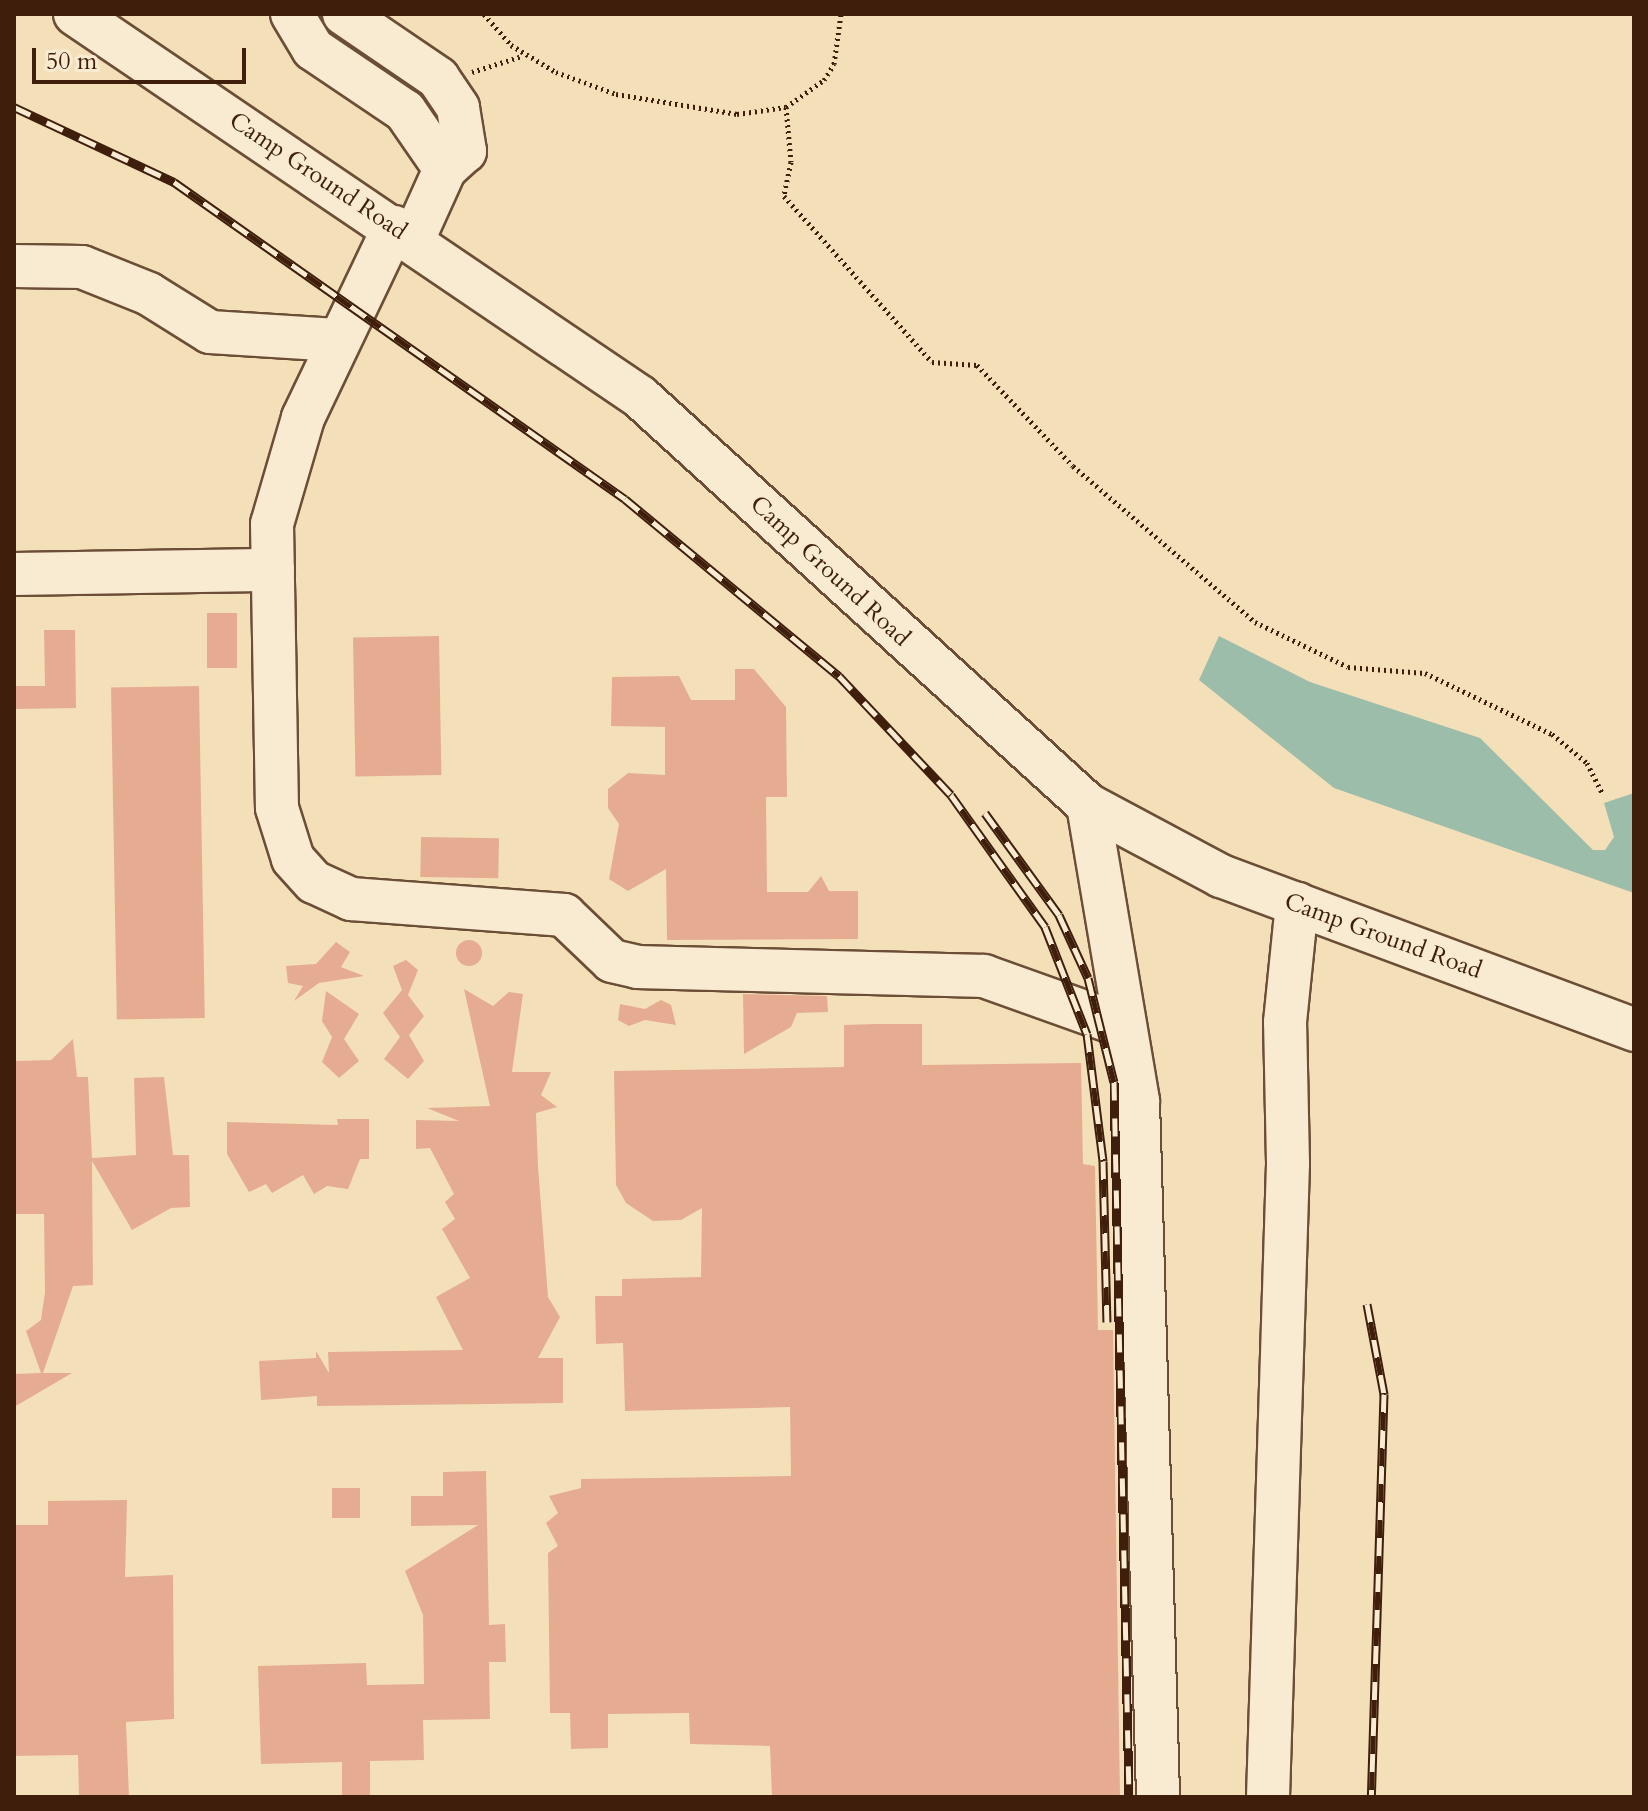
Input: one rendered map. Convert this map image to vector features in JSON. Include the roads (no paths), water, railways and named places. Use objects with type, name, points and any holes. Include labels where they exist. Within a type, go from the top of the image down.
[{"type":"street","name":"Camp Ground Road","points":[[75,14],[581,352],[672,424],[1088,805],[1170,854],[1634,1030]]},
{"type":"street","points":[[292,14],[313,49],[405,111],[445,169]]},
{"type":"street","points":[[344,14],[438,78],[450,96],[465,151],[445,169],[337,340],[303,418],[276,509],[273,570],[277,808],[293,859],[314,882],[351,899],[564,915],[612,961],[638,967],[984,976],[1124,1026]]},
{"type":"street","points":[[14,266],[82,267],[149,294],[210,332],[337,340]]},
{"type":"street","points":[[14,574],[273,570]]},
{"type":"street","points":[[1088,805],[1138,1101],[1158,1797]]},
{"type":"street","points":[[1268,1797],[1288,1163],[1285,1022],[1297,904]]},
{"type":"railway","points":[[14,107],[174,182],[625,499],[839,676],[951,795],[1045,927],[1087,1034],[1103,1161],[1107,1322]]},
{"type":"railway","points":[[985,813],[1059,915],[1088,978],[1114,1082],[1129,1797]]},
{"type":"railway","points":[[1367,1304],[1384,1394],[1371,1797]]}]
